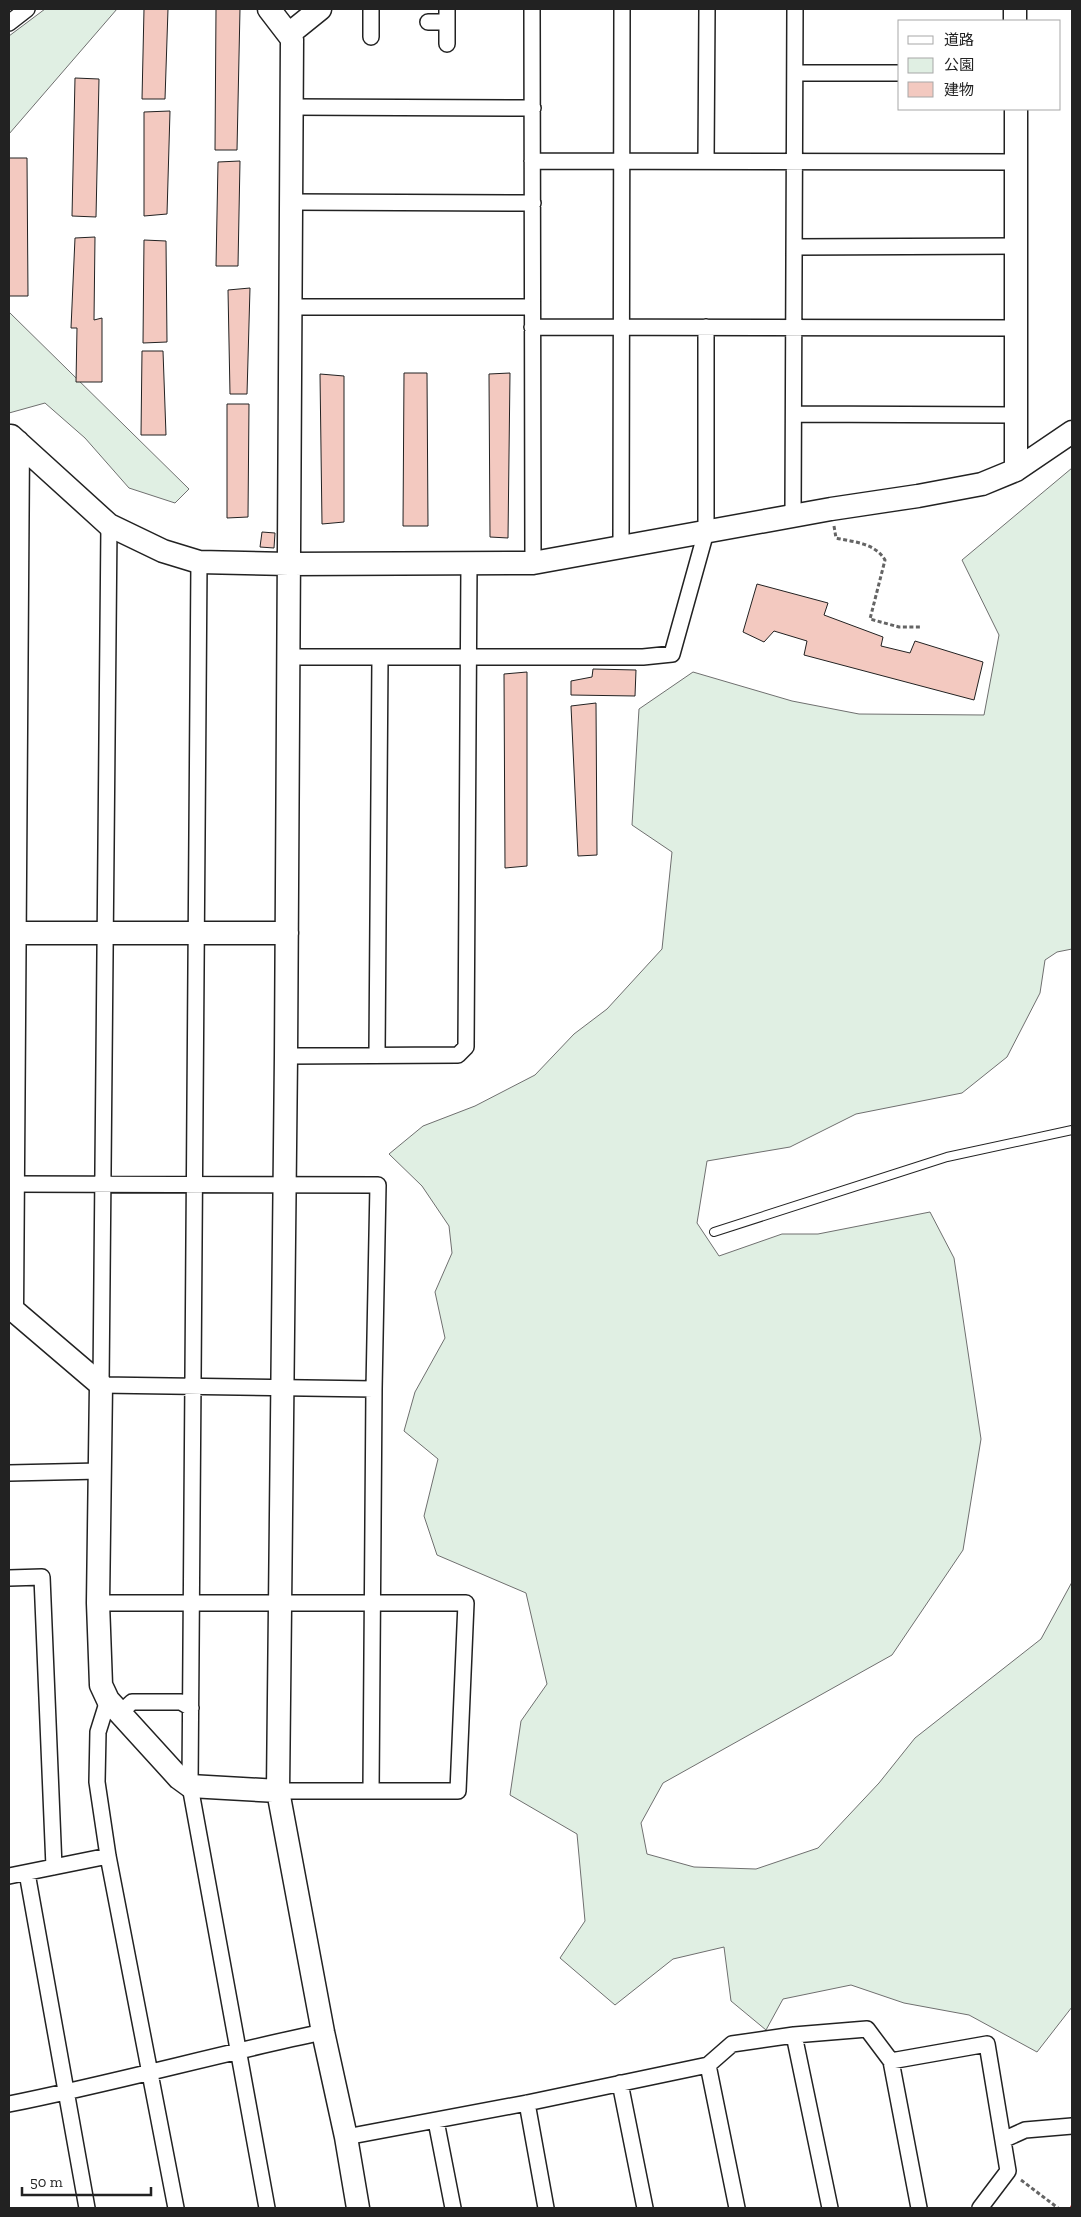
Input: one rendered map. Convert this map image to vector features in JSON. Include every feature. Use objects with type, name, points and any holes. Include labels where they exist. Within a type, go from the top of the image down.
[{"type":"street","points":[[9,23],[27,9]]},
{"type":"street","points":[[269,9],[292,39],[287,933],[278,1791],[323,2032],[346,2137],[358,2208]]},
{"type":"street","points":[[289,34],[320,9]]},
{"type":"street","points":[[371,9],[371,37]]},
{"type":"street","points":[[532,9],[533,563]]},
{"type":"street","points":[[621,547],[622,9]]},
{"type":"street","points":[[706,161],[707,9]]},
{"type":"street","points":[[793,516],[795,9]]},
{"type":"street","points":[[428,22],[447,15],[448,44]]},
{"type":"street","points":[[795,73],[898,73]]},
{"type":"street","points":[[292,108],[533,108]]},
{"type":"street","points":[[1016,110],[1016,470]]},
{"type":"street","points":[[532,161],[1016,162]]},
{"type":"street","points":[[291,202],[533,203]]},
{"type":"street","points":[[795,247],[1017,246]]},
{"type":"street","points":[[291,307],[532,307]]},
{"type":"street","points":[[532,327],[1016,328]]},
{"type":"street","points":[[288,657],[469,659],[643,657],[672,654],[706,532],[706,327]]},
{"type":"street","points":[[794,414],[1015,415]]},
{"type":"street","points":[[14,438],[109,525],[163,551],[199,562],[468,564],[533,563],[831,509],[982,484],[1016,470],[1072,432]]},
{"type":"street","points":[[14,438],[10,1309],[101,1385],[374,1389]]},
{"type":"street","points":[[98,1603],[466,1603],[458,1791],[278,1791],[190,1786],[179,1778],[114,1707],[101,1685],[98,1603],[109,525]]},
{"type":"street","points":[[199,562],[190,1786],[267,2208]]},
{"type":"street","points":[[286,1056],[458,1055],[466,1047],[468,564]]},
{"type":"street","points":[[377,1054],[380,658]]},
{"type":"street","points":[[12,933],[287,933]]},
{"type":"street","points":[[12,1184],[378,1185],[374,1389],[371,1791]]},
{"type":"street","points":[[9,1473],[100,1472]]},
{"type":"street","points":[[9,1578],[42,1577],[54,1867]]},
{"type":"street","points":[[176,2208],[108,1856],[97,1782],[98,1732],[114,1707],[132,1702],[181,1702],[190,1708]]},
{"type":"street","points":[[9,1876],[108,1856]]},
{"type":"street","points":[[27,1872],[87,2208]]},
{"type":"street","points":[[346,2137],[527,2103],[708,2065],[732,2044],[794,2035],[867,2029],[892,2062],[919,2208]]},
{"type":"street","points":[[9,2104],[66,2093],[238,2049],[323,2032]]},
{"type":"street","points":[[794,2035],[830,2208]]},
{"type":"street","points":[[892,2062],[986,2044],[1008,2171],[980,2208]]},
{"type":"street","points":[[708,2065],[737,2208]]},
{"type":"street","points":[[620,2083],[646,2208]]},
{"type":"street","points":[[527,2103],[546,2208]]},
{"type":"street","points":[[436,2121],[453,2208]]},
{"type":"street","points":[[1003,2140],[1025,2130],[1072,2126]]},
{"type":"lane","points":[[714,1232],[947,1157],[1072,1130]]},
{"type":"path","points":[[831,509],[836,538],[864,544],[880,551],[885,560],[870,619],[899,627],[920,627]]},
{"type":"path","points":[[1008,2171],[1058,2208]]},
{"type":"green space","points":[[45,9],[117,9],[9,134],[9,36]]},
{"type":"green space","points":[[9,312],[189,489],[175,503],[129,488],[85,438],[45,403],[9,413]]},
{"type":"green space","points":[[1072,468],[1072,949],[1057,952],[1045,960],[1040,993],[1007,1057],[962,1093],[856,1114],[790,1147],[707,1161],[697,1223],[719,1256],[782,1234],[818,1234],[930,1212],[954,1258],[981,1439],[963,1550],[892,1655],[663,1783],[641,1823],[647,1854],[694,1867],[756,1869],[818,1848],[879,1783],[915,1738],[1041,1639],[1072,1582],[1072,2007],[1037,2052],[969,2015],[904,2003],[851,1985],[783,1999],[766,2030],[731,2001],[724,1947],[673,1959],[615,2005],[560,1958],[585,1921],[577,1834],[510,1795],[521,1721],[547,1684],[526,1593],[437,1555],[424,1516],[438,1459],[404,1431],[415,1392],[445,1338],[435,1292],[452,1253],[449,1226],[422,1186],[389,1154],[423,1126],[475,1106],[535,1075],[574,1034],[607,1009],[662,949],[672,852],[632,825],[639,709],[693,672],[792,701],[859,714],[984,715],[999,635],[962,560]]},
{"type":"building","points":[[144,9],[168,9],[165,99],[142,99]]},
{"type":"building","points":[[216,9],[240,9],[237,150],[215,150]]},
{"type":"building","points":[[75,78],[99,79],[96,217],[72,216]]},
{"type":"building","points":[[170,111],[167,214],[144,216],[144,112]]},
{"type":"building","points":[[9,158],[27,158],[28,296],[9,296]]},
{"type":"building","points":[[240,161],[238,266],[216,266],[218,162]]},
{"type":"building","points":[[95,237],[94,320],[102,318],[102,382],[76,382],[77,328],[71,328],[75,238]]},
{"type":"building","points":[[144,240],[166,241],[167,342],[143,343]]},
{"type":"building","points":[[250,288],[247,394],[230,394],[228,290]]},
{"type":"building","points":[[142,351],[163,351],[166,435],[141,435]]},
{"type":"building","points":[[404,373],[427,373],[428,526],[403,526]]},
{"type":"building","points":[[510,373],[508,538],[490,537],[489,374]]},
{"type":"building","points":[[320,374],[344,376],[344,522],[322,524]]},
{"type":"building","points":[[227,404],[249,404],[248,517],[227,518]]},
{"type":"building","points":[[262,532],[275,533],[274,548],[260,547]]},
{"type":"building","points":[[757,584],[828,603],[824,615],[883,637],[881,646],[910,653],[915,641],[983,662],[974,700],[804,655],[807,641],[774,631],[764,642],[743,632]]},
{"type":"building","points":[[593,669],[636,670],[635,696],[571,695],[571,681],[592,677]]},
{"type":"building","points":[[527,672],[527,866],[505,868],[504,674]]},
{"type":"building","points":[[596,703],[597,855],[578,856],[571,706]]},
{"type":"power","points":[[1070,2208],[1072,2204]]}]
